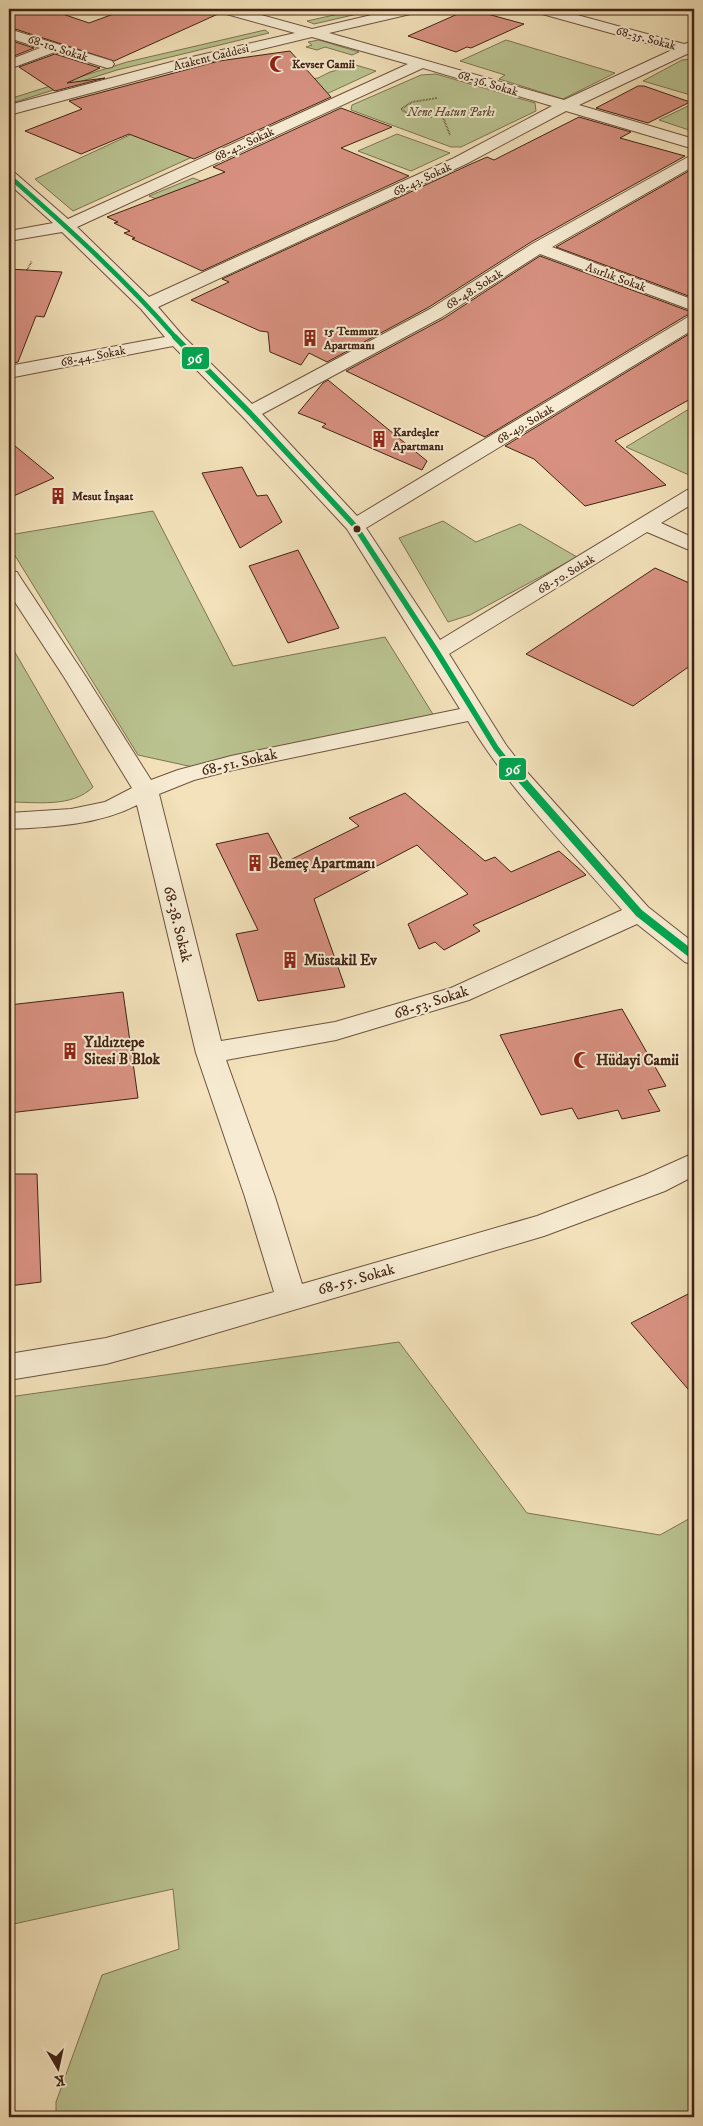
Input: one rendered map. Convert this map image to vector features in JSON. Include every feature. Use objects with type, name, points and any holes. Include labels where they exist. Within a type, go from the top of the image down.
[{"type":"street","name":"68-36. Sokak","points":[[224,9],[315,32],[694,144]]},
{"type":"street","name":"Atakent Caddesi","points":[[9,110],[184,63],[414,9]]},
{"type":"street","name":"68-35. Sokak","points":[[540,9],[691,49]]},
{"type":"street","name":"Atakent Caddesi","points":[[247,31],[305,18]]},
{"type":"street","name":"68-10. Sokak","points":[[9,33],[107,64]]},
{"type":"street","points":[[9,65],[55,47]]},
{"type":"street","name":"68-43. Sokak","points":[[147,305],[460,161],[564,106],[691,49]]},
{"type":"street","points":[[80,72],[124,60]]},
{"type":"street","name":"68-42. Sokak","points":[[9,236],[66,226],[422,63]]},
{"type":"street","name":"68-48. Sokak","points":[[250,412],[436,314],[538,248],[694,160]]},
{"type":"street","points":[[9,176],[66,226],[147,305],[177,340],[250,412],[321,487],[355,526],[438,652],[496,748],[518,776],[639,913],[694,956]]},
{"type":"street","name":"Asırlık Sokak","points":[[538,248],[694,306]]},
{"type":"street","name":"68-49. Sokak","points":[[355,526],[694,321]]},
{"type":"street","name":"68-44. Sokak","points":[[9,372],[177,340]]},
{"type":"street","name":"68-50. Sokak","points":[[438,652],[694,494]]},
{"type":"street","points":[[648,524],[694,546]]},
{"type":"street","name":"68-38. Sokak","points":[[9,576],[146,791],[210,1053],[260,1197],[291,1298]]},
{"type":"street","name":"68-51. Sokak","points":[[9,822],[71,817],[104,810],[186,775],[230,763],[474,713]]},
{"type":"street","name":"68-53. Sokak","points":[[210,1053],[336,1030],[460,994],[639,913]]},
{"type":"street","name":"68-55. Sokak","points":[[9,1367],[40,1364],[172,1334],[544,1225],[655,1183],[694,1164]]},
{"type":"path","points":[[438,98],[412,102],[402,109],[404,113],[413,115],[442,115],[468,110],[473,108],[476,102]]},
{"type":"green space","points":[[361,9],[379,9],[314,24],[307,21]]},
{"type":"green space","points":[[265,30],[269,33],[117,70],[9,104],[9,99],[127,62]]},
{"type":"green space","points":[[319,40],[359,52],[352,55],[325,47],[317,50],[306,47],[312,45],[308,42]]},
{"type":"green space","points":[[506,40],[615,73],[563,99],[499,79],[505,75],[460,61]]},
{"type":"green space","points":[[694,59],[694,96],[643,81],[682,60]]},
{"type":"green space","points":[[356,65],[376,71],[307,103],[274,84],[318,78],[330,72]]},
{"type":"green space","name":"Nene Hatun Parkı","points":[[436,74],[535,103],[536,111],[461,147],[451,147],[351,110],[352,105],[421,75]]},
{"type":"green space","points":[[694,103],[694,127],[689,130],[659,120]]},
{"type":"green space","points":[[147,127],[210,149],[73,211],[35,179]]},
{"type":"green space","points":[[397,134],[450,153],[411,171],[358,151]]},
{"type":"green space","points":[[193,178],[237,195],[193,214],[149,196]]},
{"type":"green space","points":[[694,406],[694,472],[689,475],[626,447]]},
{"type":"green space","points":[[153,511],[233,666],[385,637],[434,716],[193,767],[138,755],[9,546],[9,535]]},
{"type":"green space","points":[[443,521],[476,542],[520,524],[577,557],[470,615],[448,622],[399,538]]},
{"type":"green space","points":[[9,642],[93,787],[84,794],[64,801],[42,803],[9,802]]},
{"type":"green space","points":[[399,1342],[527,1513],[660,1535],[694,1516],[694,2117],[56,2117],[56,2102],[102,1975],[179,1949],[173,1889],[9,1925],[9,1397]]},
{"type":"building","points":[[9,9],[48,9],[89,23],[127,9],[215,9],[218,14],[114,61],[9,27]]},
{"type":"building","points":[[469,9],[524,24],[471,48],[467,47],[456,52],[408,36]]},
{"type":"building","points":[[9,40],[34,48],[9,58]]},
{"type":"building","points":[[290,51],[331,97],[194,159],[129,134],[81,154],[25,131],[82,109],[69,101],[219,61]]},
{"type":"building","points":[[55,54],[100,68],[67,83],[105,78],[55,91],[19,67]]},
{"type":"building","points":[[638,86],[644,86],[690,102],[648,123],[596,108]]},
{"type":"building","points":[[341,108],[392,127],[341,148],[409,176],[202,271],[132,239],[135,238],[124,233],[130,231],[107,217],[225,172],[213,167]]},
{"type":"building","points":[[579,117],[631,132],[620,138],[685,156],[531,242],[429,307],[327,362],[309,353],[301,365],[270,352],[268,332],[260,331],[191,300],[229,282],[222,279],[487,157],[494,160]]},
{"type":"building","points":[[694,168],[694,298],[556,247]]},
{"type":"building","points":[[540,256],[694,314],[687,315],[485,437],[346,371],[443,319]]},
{"type":"building","points":[[9,269],[62,272],[44,317],[36,316],[18,362],[9,364]]},
{"type":"building","points":[[694,331],[694,397],[615,441],[666,485],[585,506],[534,459],[505,446]]},
{"type":"building","points":[[328,380],[427,461],[422,470],[322,427],[326,424],[298,413],[323,383]]},
{"type":"building","points":[[9,441],[54,478],[9,498]]},
{"type":"building","points":[[242,467],[257,496],[267,495],[282,522],[240,548],[202,473]]},
{"type":"building","points":[[298,550],[339,628],[288,643],[249,566]]},
{"type":"building","points":[[655,568],[694,585],[694,663],[633,706],[526,654]]},
{"type":"building","points":[[405,793],[485,861],[495,857],[511,872],[559,851],[586,875],[473,925],[480,931],[444,950],[435,942],[419,949],[408,924],[468,894],[417,845],[314,899],[345,987],[258,1001],[236,934],[258,930],[216,844],[268,833],[284,863],[359,826],[349,818]]},
{"type":"building","name":"Yıldıztepe Sitesi B Blok","points":[[123,992],[138,1098],[9,1113],[9,1005]]},
{"type":"building","name":"Hüdayi Camii","points":[[622,1009],[666,1086],[648,1090],[660,1111],[622,1119],[618,1110],[578,1119],[572,1108],[541,1115],[500,1035]]},
{"type":"building","points":[[9,1174],[37,1174],[41,1282],[9,1286]]},
{"type":"building","points":[[694,1291],[694,1396],[631,1323]]},
{"type":"transit line","name":"96","points":[[9,176],[66,226],[147,305],[177,340],[250,413],[337,505],[355,526],[437,652],[496,748],[518,776],[639,913],[694,956]]},
{"type":"place","name":"Kevser Camii","points":[[278,64]]},
{"type":"place","name":"15 Temmuz Apartmanı","points":[[310,338]]},
{"type":"place","name":"Kardeşler Apartmanı","points":[[379,439]]},
{"type":"place","name":"Mesut İnşaat","points":[[58,496]]},
{"type":"place","name":"Bemeç Apartmanı","points":[[255,863]]},
{"type":"place","name":"Müstakil Ev","points":[[290,960]]},
{"type":"place","name":"Yıldıztepe Sitesi B Blok","points":[[70,1051]]},
{"type":"place","name":"Hüdayi Camii","points":[[582,1060]]}]
